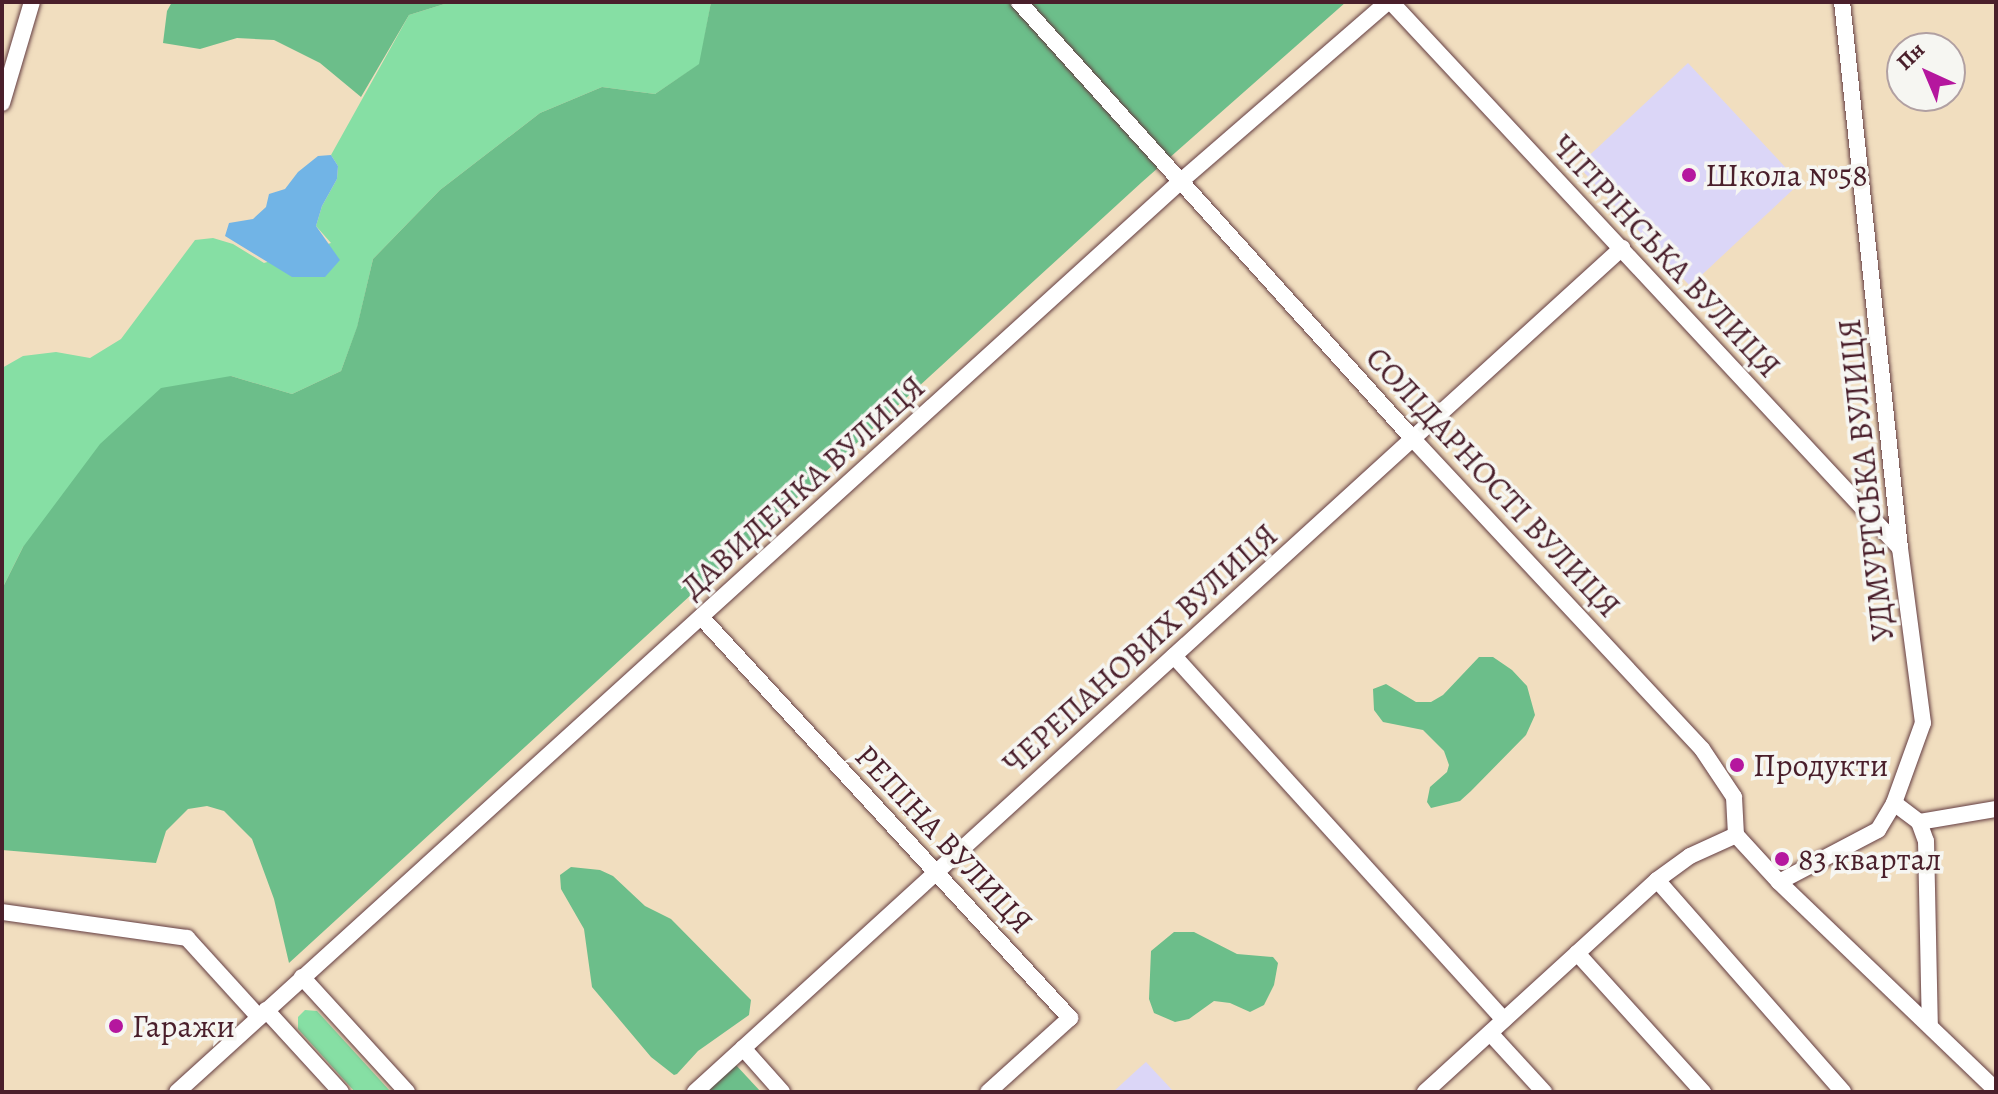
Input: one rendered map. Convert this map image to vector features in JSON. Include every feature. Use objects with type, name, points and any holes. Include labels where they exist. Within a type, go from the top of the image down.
[{"type":"street","points":[[2,103],[32,2]]},
{"type":"street","name":"СОЛІДАРНОСТІ ВУЛИЦЯ","points":[[1019,2],[1413,439],[1702,749],[1734,797],[1736,835]]},
{"type":"street","name":"ДАВИДЕНКА ВУЛИЦЯ","points":[[177,1092],[1181,181],[1390,2]]},
{"type":"street","name":"ЧIГIРIНСЬКА ВУЛИЦЯ","points":[[1390,2],[1900,548]]},
{"type":"street","name":"УДМУРТСЬКА ВУЛИЦЯ","points":[[1779,882],[1878,830],[1894,803],[1923,723],[1900,548],[1842,2]]},
{"type":"street","name":"ЧЕРЕПАНОВИХ ВУЛИЦЯ","points":[[695,1092],[1622,248]]},
{"type":"street","name":"РЕПIНА ВУЛИЦЯ","points":[[701,617],[1070,1018],[988,1092]]},
{"type":"street","points":[[1174,656],[1504,1020]]},
{"type":"street","points":[[1894,803],[1919,822],[1926,841],[1930,1025]]},
{"type":"street","points":[[1919,822],[1996,809]]},
{"type":"street","points":[[1425,1092],[1657,880],[1690,856],[1736,835],[1779,882],[1996,1090]]},
{"type":"street","points":[[1657,880],[1843,1092]]},
{"type":"street","points":[[2,912],[187,938],[341,1092]]},
{"type":"street","points":[[1577,953],[1703,1092]]},
{"type":"street","points":[[302,977],[407,1092]]},
{"type":"street","points":[[1490,1033],[1544,1092]]},
{"type":"street","points":[[743,1048],[782,1092]]},
{"type":"shaded area","name":"Школа №58","points":[[1688,63],[1800,183],[1690,286],[1578,166]]},
{"type":"shaded area","points":[[1146,1062],[1174,1092],[1113,1092],[1138,1069]]},
{"type":"green space","points":[[172,2],[451,2],[409,15],[361,97],[320,63],[274,40],[237,38],[200,49],[163,43],[167,11]]},
{"type":"green space","points":[[451,2],[711,2],[700,64],[655,94],[602,87],[540,113],[440,190],[373,259],[357,328],[341,371],[292,394],[231,376],[23,547],[2,589],[2,368],[23,356],[56,352],[90,358],[121,339],[195,240],[213,238],[233,244],[264,263],[331,243],[316,226],[322,206],[337,179],[338,166],[331,155],[409,15]]},
{"type":"green space","points":[[711,2],[1346,2],[1142,182],[289,963],[274,899],[252,839],[224,811],[207,806],[188,809],[166,831],[156,863],[2,850],[2,589],[23,547],[100,444],[161,388],[231,376],[292,394],[341,371],[357,327],[373,259],[440,190],[540,113],[602,87],[655,94],[699,64]]},
{"type":"green space","points":[[1479,657],[1493,657],[1512,670],[1527,686],[1535,715],[1526,735],[1460,801],[1431,808],[1427,802],[1430,787],[1447,772],[1449,765],[1444,751],[1423,730],[1383,722],[1374,710],[1373,689],[1386,684],[1416,702],[1431,702],[1443,695]]},
{"type":"green space","points":[[571,867],[600,870],[613,876],[645,906],[671,919],[751,1000],[749,1015],[698,1051],[677,1074],[674,1075],[651,1057],[592,987],[584,929],[561,889],[560,875]]},
{"type":"green space","points":[[1174,932],[1194,932],[1237,954],[1273,957],[1278,963],[1274,985],[1264,1005],[1250,1012],[1230,1003],[1214,1001],[1189,1019],[1175,1022],[1154,1013],[1149,999],[1151,951]]},
{"type":"green space","points":[[305,1010],[317,1011],[391,1092],[355,1092],[298,1029],[298,1017]]},
{"type":"green space","points":[[735,1064],[761,1092],[705,1092]]},
{"type":"water","points":[[331,155],[338,166],[337,179],[322,206],[316,226],[340,260],[325,277],[292,277],[225,236],[229,223],[253,219],[266,207],[269,194],[285,189],[298,172],[318,156]]},
{"type":"place","name":"Школа №58","points":[[1689,175]]},
{"type":"place","name":"Продукти","points":[[1737,765]]},
{"type":"place","name":"83 квартал","points":[[1782,859]]},
{"type":"place","name":"Гаражи","points":[[116,1026]]}]
